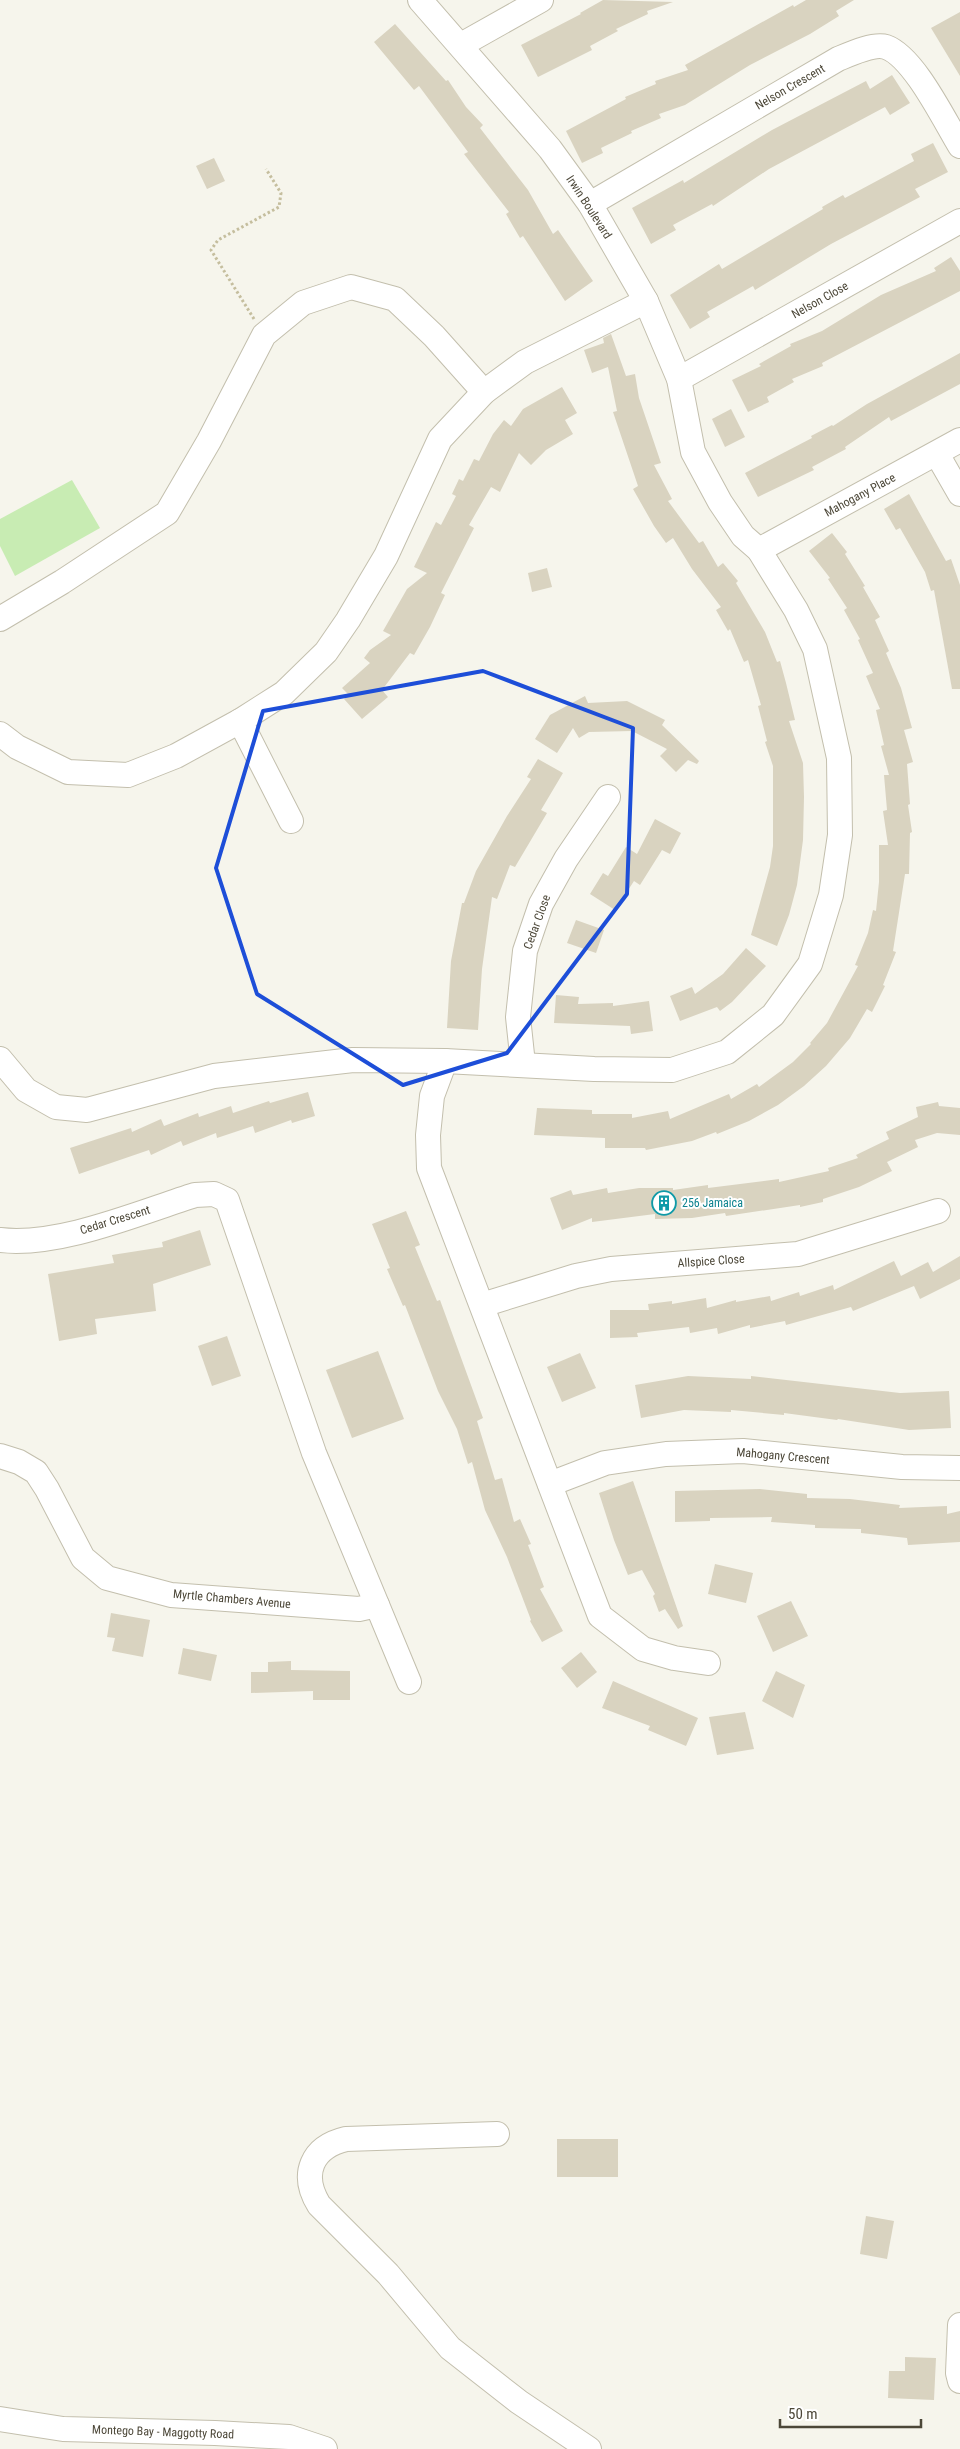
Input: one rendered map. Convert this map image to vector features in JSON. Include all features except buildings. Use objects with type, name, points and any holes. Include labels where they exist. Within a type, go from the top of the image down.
[{"type":"street","name":"Irwin Boulevard","points":[[0,1059],[26,1090],[56,1107],[87,1110],[214,1076],[353,1060],[445,1061],[594,1069],[672,1070],[727,1052],[773,1015],[810,964],[831,895],[840,835],[839,758],[815,649],[796,610],[760,550],[743,536],[724,509],[693,452],[679,379],[646,301],[590,204],[550,149],[420,0]]},
{"type":"street","points":[[460,46],[540,0]]},
{"type":"street","name":"Nelson Crescent","points":[[590,204],[838,59],[862,50],[885,47],[905,59],[960,146]]},
{"type":"street","name":"Nelson Close","points":[[679,379],[960,221]]},
{"type":"street","points":[[0,618],[62,582],[167,513],[209,441],[264,335],[303,303],[351,287],[395,299],[434,336],[484,392]]},
{"type":"street","points":[[0,734],[17,747],[68,772],[128,775],[176,756],[240,721],[284,693],[326,652],[348,620],[386,556],[440,439],[484,392],[526,362],[646,301]]},
{"type":"street","name":"Mahogany Place","points":[[760,550],[960,440]]},
{"type":"street","points":[[937,454],[960,494]]},
{"type":"street","points":[[240,721],[291,821]]},
{"type":"street","name":"Cedar Close","points":[[523,1064],[518,1016],[526,951],[541,904],[566,859],[608,797]]},
{"type":"street","points":[[445,1061],[432,1096],[428,1135],[429,1168],[600,1616],[643,1649],[674,1658],[708,1663]]},
{"type":"street","name":"Cedar Crescent","points":[[0,1240],[12,1241],[70,1234],[195,1195],[214,1194],[227,1200],[314,1453],[377,1605]]},
{"type":"street","name":"Allspice Close","points":[[482,1305],[576,1276],[611,1269],[798,1254],[938,1211]]},
{"type":"street","name":"Mahogany Crescent","points":[[550,1484],[605,1463],[666,1454],[724,1451],[743,1451],[902,1467],[960,1468]]},
{"type":"street","name":"Myrtle Chambers Avenue","points":[[0,1456],[19,1462],[36,1472],[83,1558],[107,1578],[171,1595],[359,1609],[377,1605]]},
{"type":"street","points":[[377,1605],[409,1682]]},
{"type":"street","points":[[497,2134],[346,2139],[334,2142],[323,2148],[315,2158],[310,2169],[309,2182],[312,2194],[319,2205],[388,2274],[450,2348],[519,2402],[589,2449]]},
{"type":"street","points":[[960,2325],[958,2373],[960,2381]]},
{"type":"street","name":"Montego Bay - Maggotty Road","points":[[0,2418],[63,2429],[289,2437],[325,2449]]},
{"type":"path","points":[[264,335],[211,250],[218,240],[279,207],[281,193],[266,169]]},
{"type":"highlighted area","points":[[483,671],[633,728],[627,894],[507,1053],[403,1085],[257,994],[216,868],[263,711]]},
{"type":"green space","points":[[72,480],[100,528],[15,576],[0,546],[0,519]]},
{"type":"place","name":"256 Jamaica","points":[[664,1203]]}]
